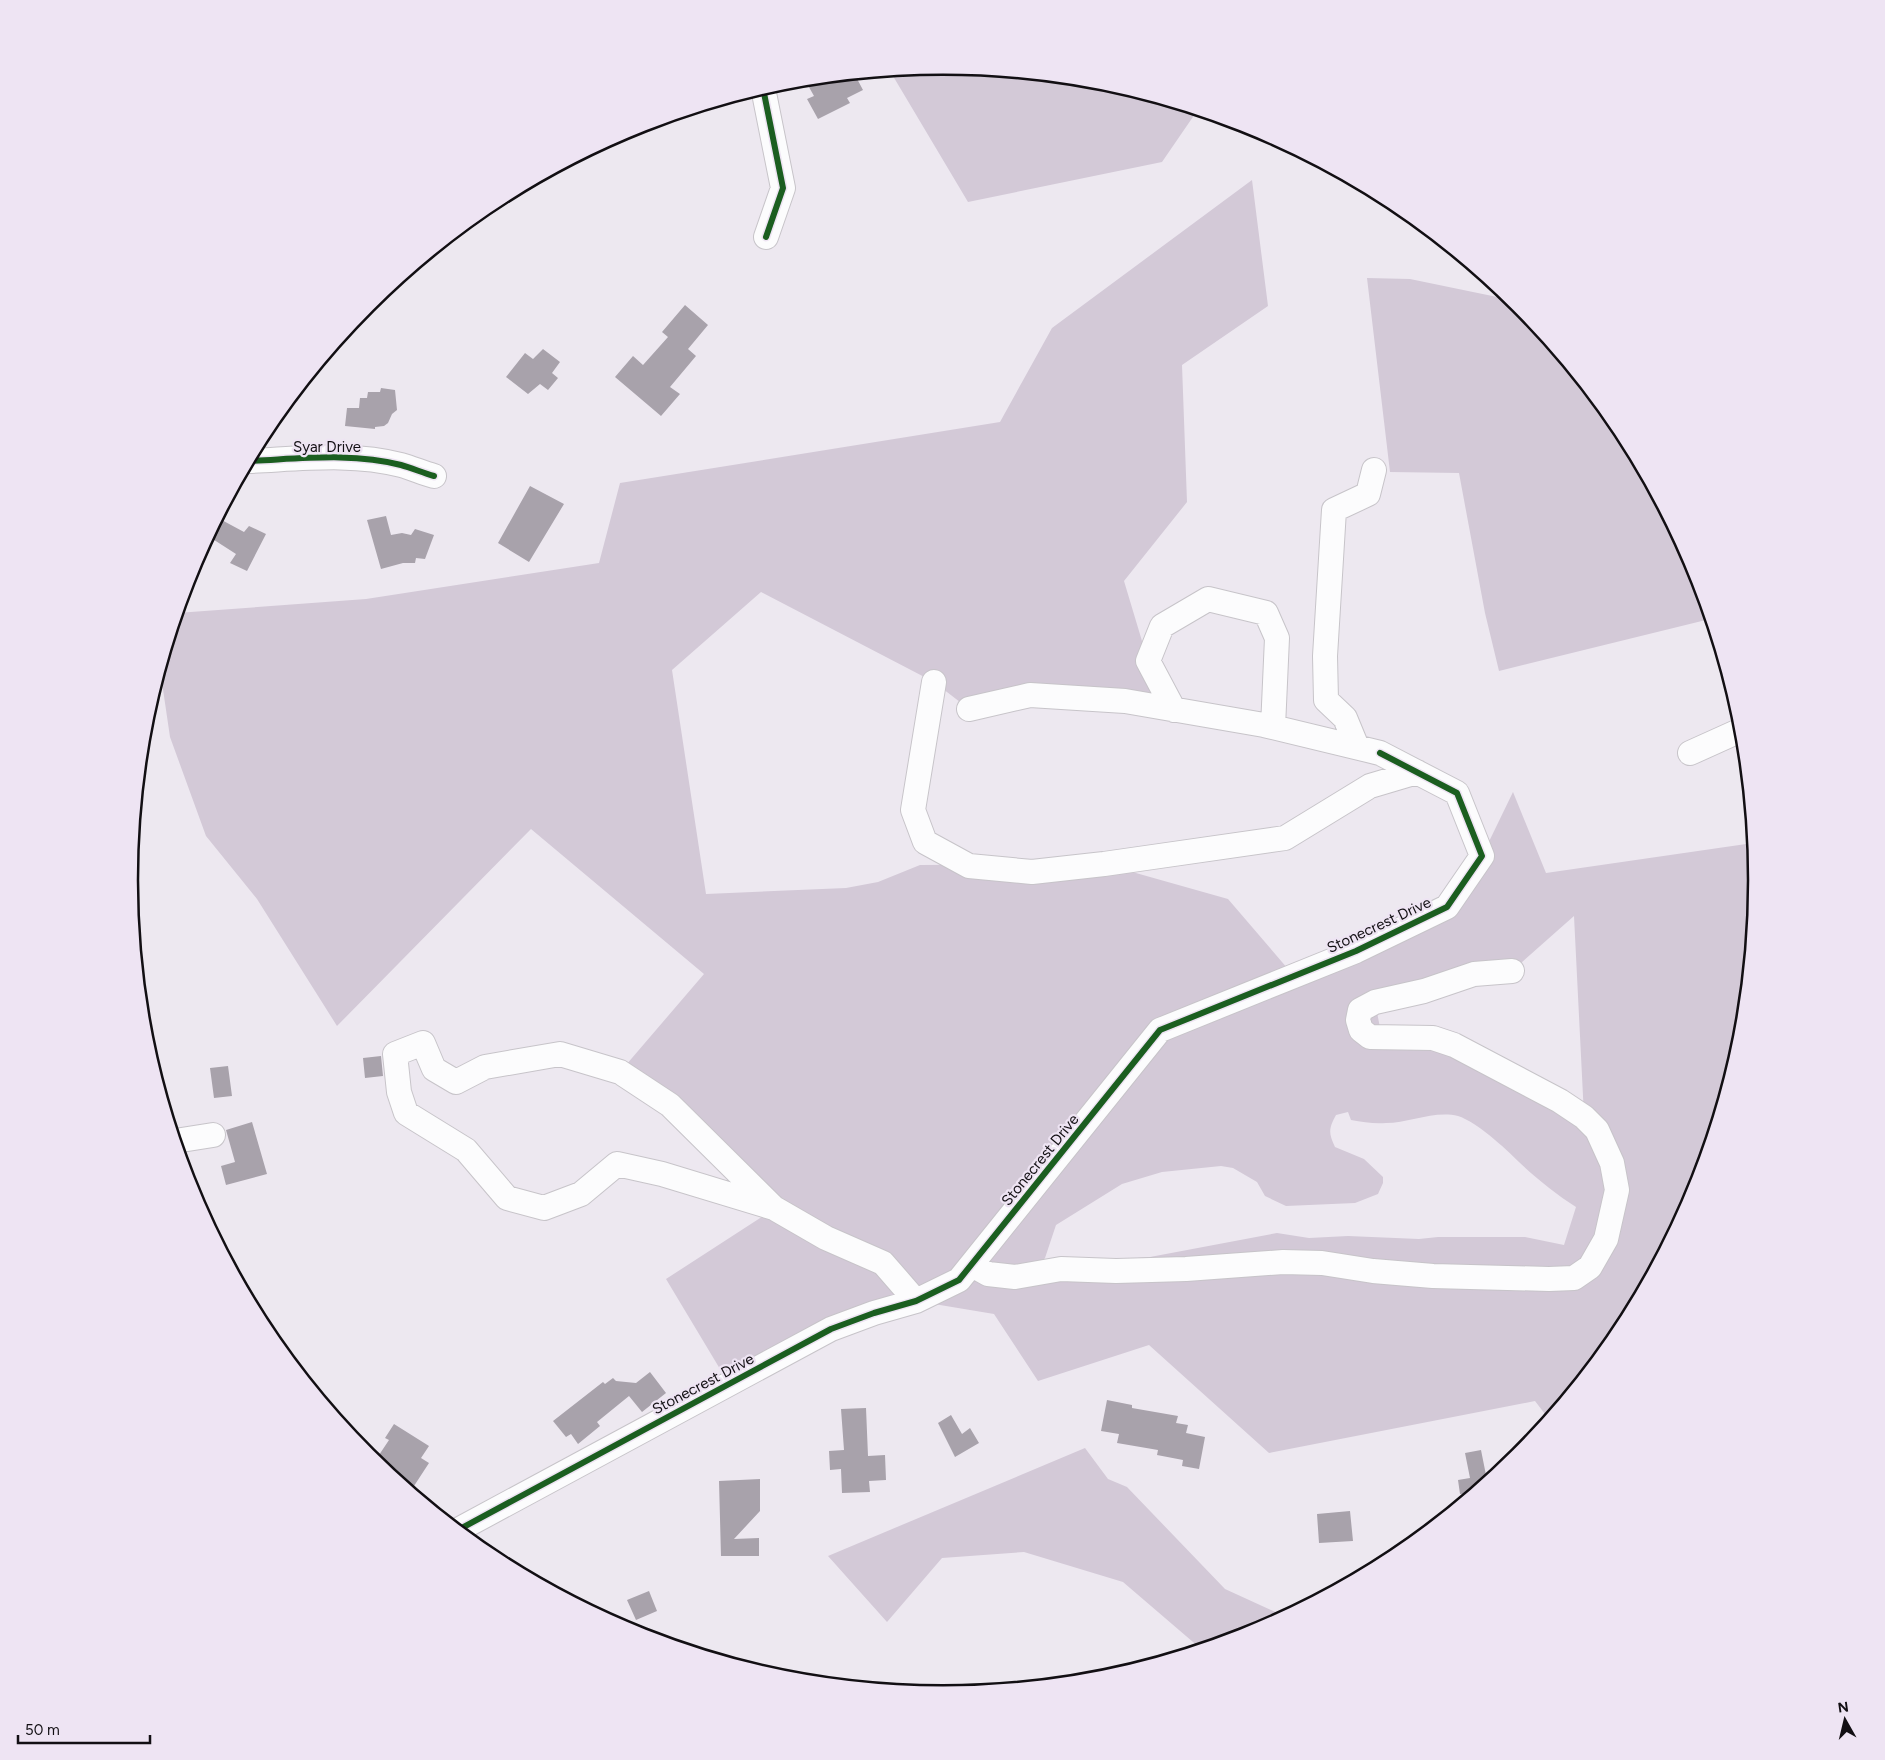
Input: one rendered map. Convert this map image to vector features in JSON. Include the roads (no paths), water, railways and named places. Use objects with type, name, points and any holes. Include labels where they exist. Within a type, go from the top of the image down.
[{"type":"street","points":[[764,95],[784,188],[766,237]]},
{"type":"street","name":"Syar Drive","points":[[255,462],[336,458],[369,459],[401,465],[434,476]]},
{"type":"street","points":[[1357,747],[1345,718],[1326,700],[1325,656],[1334,510],[1368,494],[1374,470]]},
{"type":"street","points":[[969,708],[1030,695],[1125,701],[1174,710],[1273,728],[1277,638],[1266,613],[1208,599],[1162,626],[1148,661],[1174,710]]},
{"type":"street","points":[[934,682],[913,810],[925,842],[969,866],[1032,872],[1285,838],[1370,786],[1417,772]]},
{"type":"street","name":"Stonecrest Drive","points":[[464,1527],[831,1329],[874,1313],[916,1301],[959,1280],[1160,1030],[1356,951],[1447,907],[1482,856],[1457,793],[1380,753],[1273,728]]},
{"type":"street","points":[[1690,753],[1734,734]]},
{"type":"street","points":[[972,1265],[988,1274],[1015,1277],[1061,1269],[1116,1272],[1283,1262],[1322,1263],[1373,1271],[1433,1276],[1549,1280],[1574,1278],[1590,1267],[1606,1239],[1617,1190],[1612,1163],[1597,1130],[1584,1117],[1560,1101],[1454,1045],[1433,1038],[1370,1037],[1361,1030],[1358,1020],[1360,1010],[1375,1002],[1424,991],[1474,974],[1512,971]]},
{"type":"street","points":[[774,1208],[670,1105],[620,1072],[560,1054],[485,1067],[456,1082],[434,1070],[423,1043],[395,1054],[399,1092],[406,1113],[466,1150],[507,1198],[544,1208],[581,1194],[617,1164],[662,1174],[774,1208],[826,1238],[883,1263],[916,1301]]},
{"type":"street","points":[[180,1140],[213,1135]]}]
